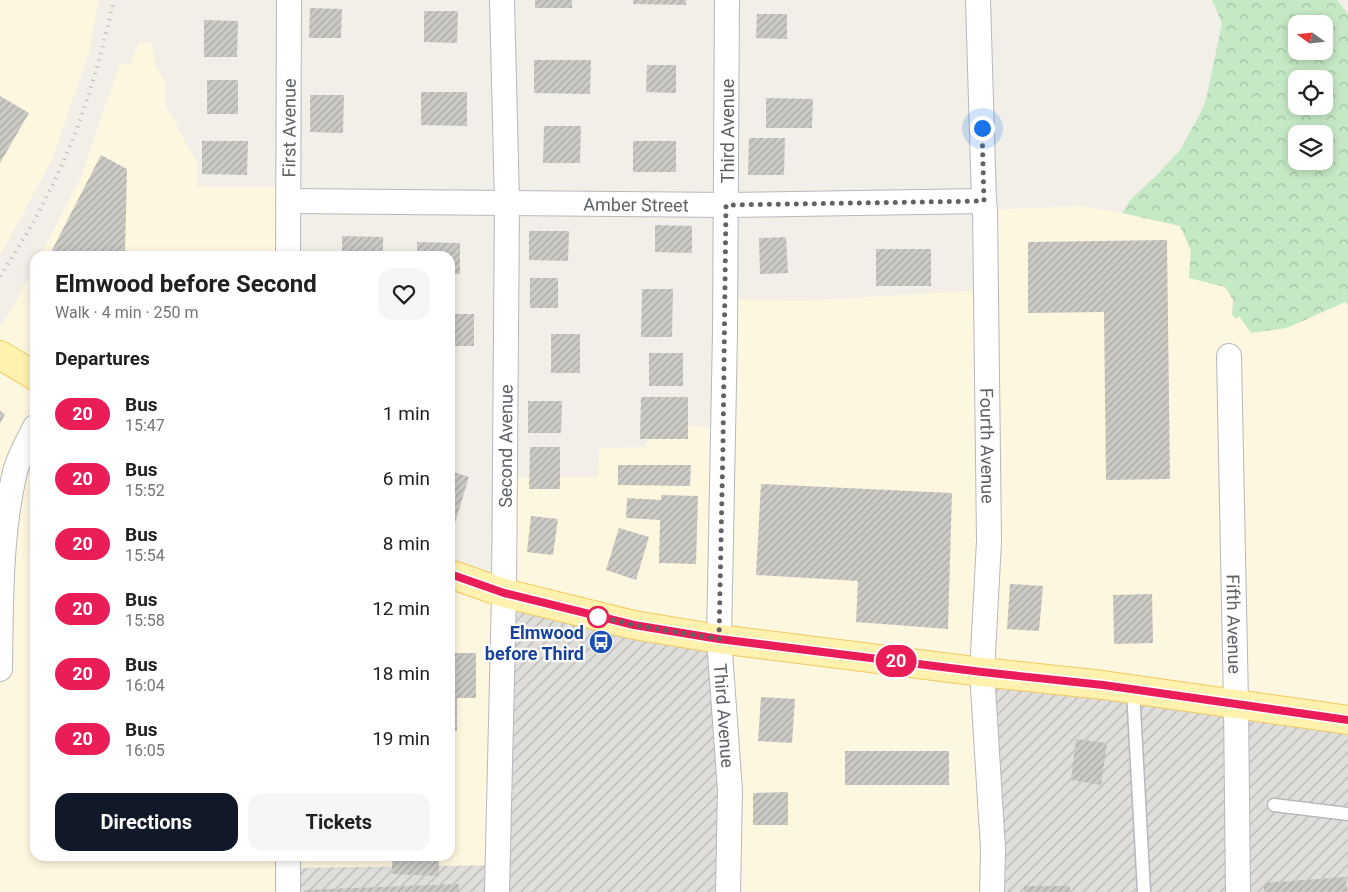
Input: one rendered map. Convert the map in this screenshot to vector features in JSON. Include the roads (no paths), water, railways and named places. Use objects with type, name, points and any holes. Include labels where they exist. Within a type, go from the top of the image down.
[{"type":"main road","points":[[0,355],[30,373]]},
{"type":"main road","points":[[455,576],[504,593],[634,625],[719,639],[1133,690],[1348,720]]},
{"type":"street","name":"First Avenue","points":[[288,0],[288,251]]},
{"type":"street","name":"Second Avenue","points":[[497,892],[504,593],[507,202],[502,0]]},
{"type":"street","name":"Third Avenue","points":[[727,0],[726,205],[719,639],[730,790],[728,892]]},
{"type":"street","name":"Fourth Avenue","points":[[978,0],[984,201],[986,209],[989,541],[982,672],[993,849],[992,892]]},
{"type":"street","name":"Amber Street","points":[[288,201],[726,205],[984,201]]},
{"type":"street","name":"Fifth Avenue","points":[[1229,356],[1238,892]]},
{"type":"street","points":[[0,670],[3,550],[6,512],[16,470],[30,438]]},
{"type":"street","points":[[288,861],[288,892]]},
{"type":"lane","points":[[1133,690],[1144,892]]},
{"type":"lane","points":[[1274,805],[1348,814]]},
{"type":"railway","points":[[0,276],[53,185],[67,153],[82,116],[94,78],[114,0]]},
{"type":"place","name":"Elmwood before Third","points":[[601,642]]}]
